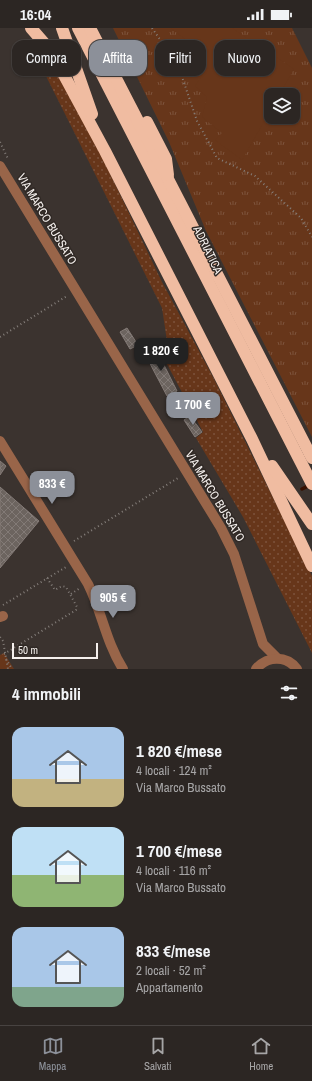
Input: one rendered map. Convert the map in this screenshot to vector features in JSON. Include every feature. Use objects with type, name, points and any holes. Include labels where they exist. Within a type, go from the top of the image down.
[{"type":"highway","points":[[31,28],[51,51],[105,151],[252,439],[312,566]]},
{"type":"highway","points":[[62,28],[105,151]]},
{"type":"highway","name":"ADRIATICA","points":[[78,28],[307,457]]},
{"type":"highway","name":"ADRIATICA","points":[[90,28],[307,457],[312,484]]},
{"type":"highway","points":[[99,28],[166,159],[169,184]]},
{"type":"highway","points":[[252,439],[312,524]]},
{"type":"street","name":"VIA MARCO BUSSATO","points":[[0,166],[221,528],[234,554],[263,644],[277,658],[286,660],[297,669]]},
{"type":"street","points":[[0,441],[96,600],[114,656],[123,669]]},
{"type":"street","name":"VIA MARCO BUSSATO","points":[[257,667],[263,644]]},
{"type":"street","points":[[257,667],[270,659],[277,658]]},
{"type":"path","points":[[152,28],[178,65],[197,121],[217,158],[255,176],[301,218],[312,237]]},
{"type":"path","points":[[65,547],[186,472]]},
{"type":"path","points":[[1,613],[46,578],[68,566]]},
{"type":"path","points":[[4,654],[76,610],[77,607],[66,587],[62,586],[55,590],[46,578]]},
{"type":"path","points":[[0,637],[3,641],[4,654],[8,669]]},
{"type":"path","points":[[4,654],[12,669]]},
{"type":"green space","points":[[113,28],[292,28],[312,68],[312,437],[206,231],[169,142],[137,76],[147,76],[147,40],[119,40]]},
{"type":"green space","points":[[171,28],[232,28],[250,40],[214,40],[214,76],[275,76],[275,56],[294,69],[283,88],[264,88],[264,121],[242,160],[215,140],[222,133],[202,117],[207,97],[195,86],[202,76],[206,76],[206,40],[186,40]]},
{"type":"green space","points":[[46,76],[61,76],[82,115],[162,282],[213,377],[312,576],[312,653],[243,517],[196,438],[203,432],[159,349],[167,341],[162,308]]},
{"type":"green space","points":[[4,653],[14,669],[0,669],[0,655]]},
{"type":"building","points":[[127,328],[138,345],[130,349],[120,332]]},
{"type":"building","points":[[156,349],[177,391],[167,396],[145,354]]},
{"type":"building","points":[[190,416],[202,432],[195,437],[184,420]]},
{"type":"building","points":[[0,461],[6,466],[0,475]]},
{"type":"building","points":[[0,487],[39,521],[0,568]]},
{"type":"waterway","points":[[302,489],[310,485]]}]
